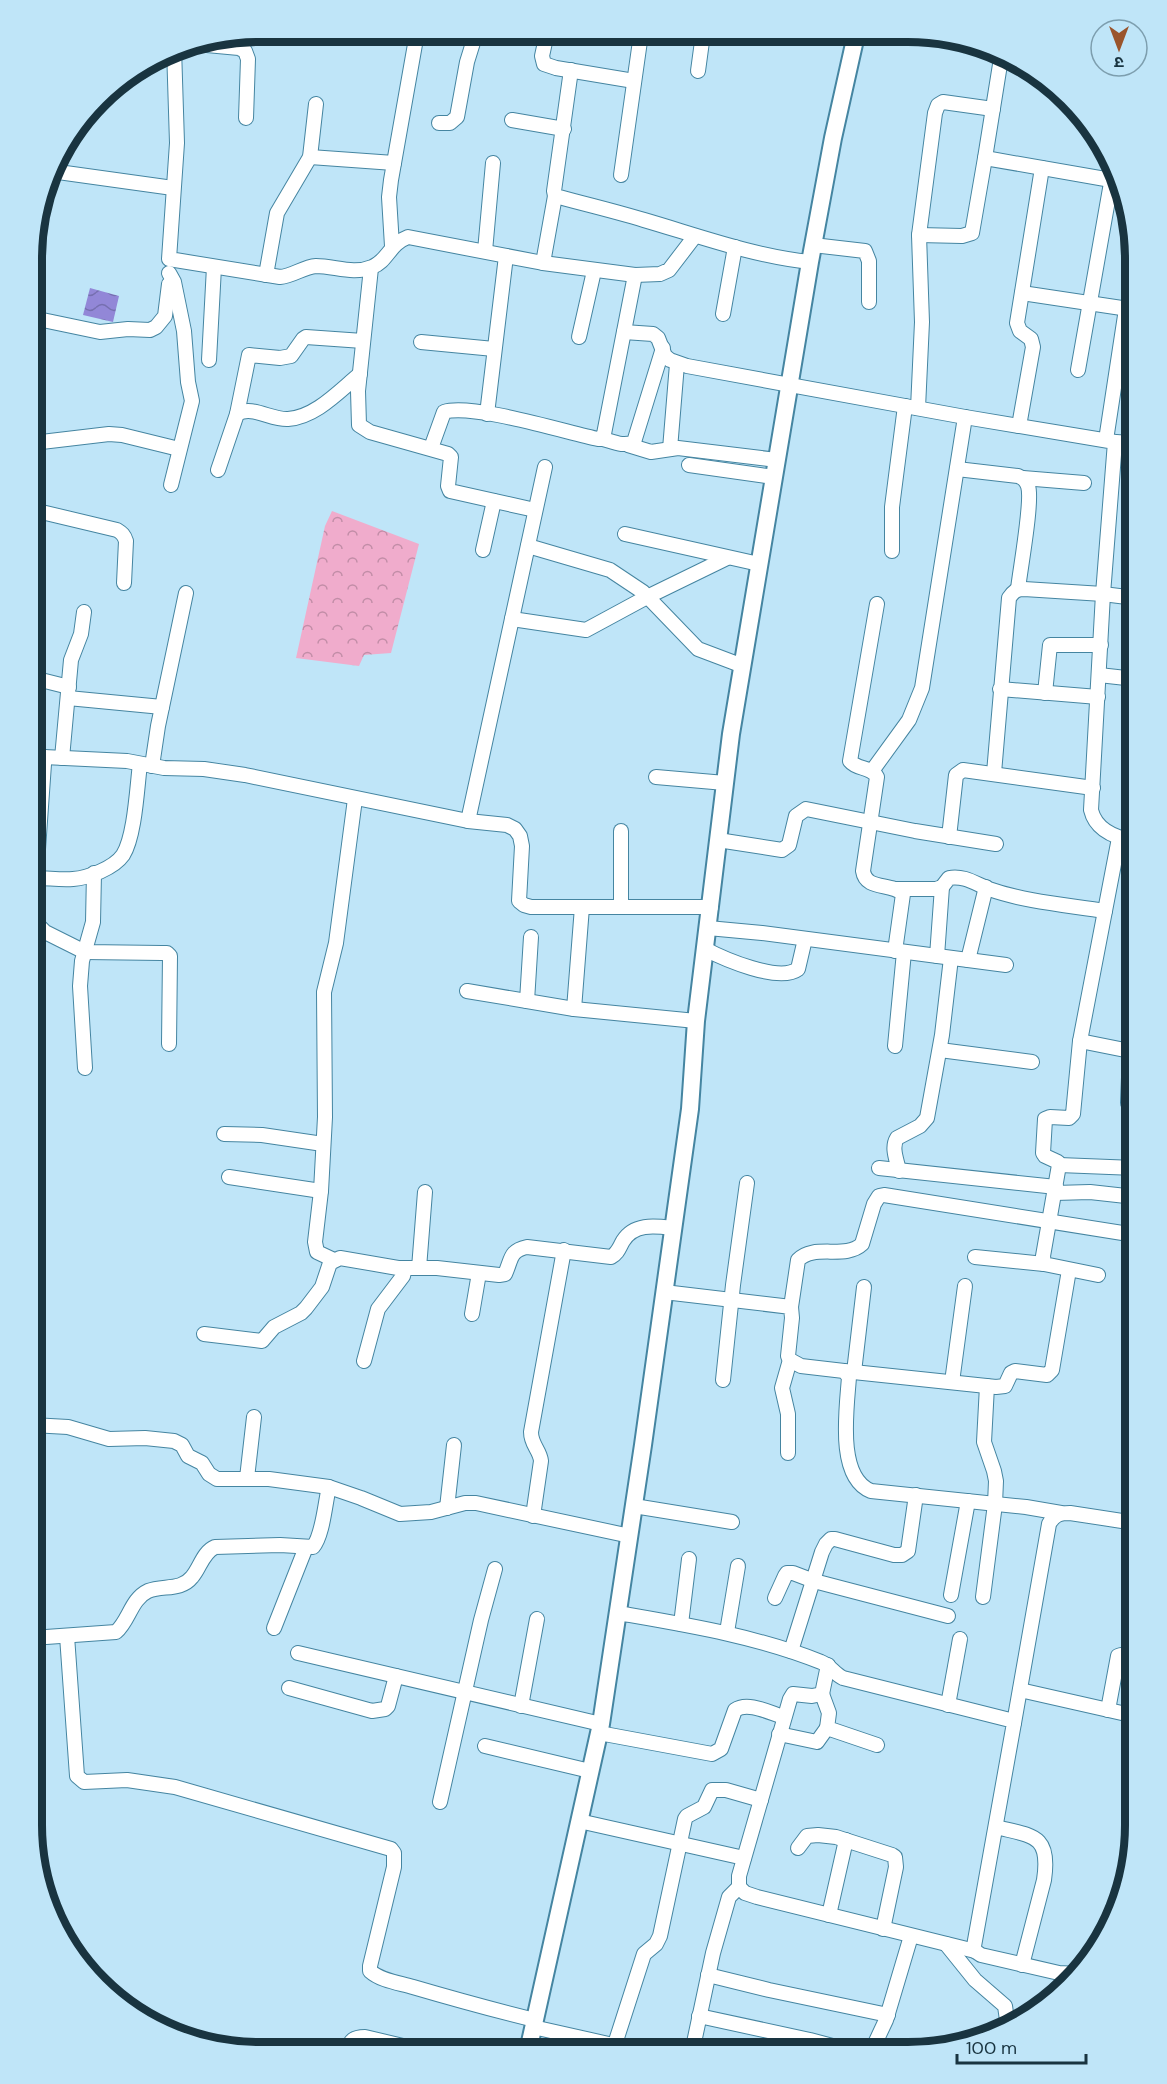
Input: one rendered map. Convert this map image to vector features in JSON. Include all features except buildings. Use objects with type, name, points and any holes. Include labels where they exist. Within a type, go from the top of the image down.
[{"type":"main road","points":[[530,2042],[600,1729],[630,1536],[690,1109],[696,1021],[725,783],[742,666],[811,254],[854,42]]},
{"type":"street","points":[[392,246],[389,198],[415,42]]},
{"type":"street","points":[[439,123],[450,123],[457,117],[467,62],[473,42]]},
{"type":"street","points":[[545,42],[542,56],[544,64],[634,81]]},
{"type":"street","points":[[621,175],[640,42]]},
{"type":"street","points":[[698,71],[702,42]]},
{"type":"street","points":[[217,46],[239,48],[245,51],[248,59],[246,118]]},
{"type":"street","points":[[42,320],[100,332],[128,329],[150,330],[156,327],[165,316],[177,143],[173,59]]},
{"type":"street","points":[[919,235],[962,236],[972,233],[1000,62]]},
{"type":"street","points":[[543,262],[555,196],[571,70]]},
{"type":"street","points":[[892,551],[892,507],[911,407],[922,322],[919,235],[935,113],[938,105],[947,102],[993,109]]},
{"type":"street","points":[[266,275],[277,213],[310,157],[316,104]]},
{"type":"street","points":[[512,120],[564,129]]},
{"type":"street","points":[[310,157],[394,163]]},
{"type":"street","points":[[985,158],[1110,180]]},
{"type":"street","points":[[485,251],[493,163]]},
{"type":"street","points":[[1019,426],[1033,347],[1031,339],[1018,328],[1042,168]]},
{"type":"street","points":[[60,172],[173,188]]},
{"type":"street","points":[[1078,370],[1112,183]]},
{"type":"street","points":[[555,196],[694,236],[785,259],[811,254],[865,251],[869,261],[869,303]]},
{"type":"street","points":[[169,266],[214,267],[288,276],[313,266],[347,271],[371,268],[380,263],[392,246],[408,237],[594,271],[635,275],[660,274],[669,270],[694,236]]},
{"type":"street","points":[[723,314],[735,247]]},
{"type":"street","points":[[487,414],[506,255]]},
{"type":"street","points":[[169,266],[184,331],[188,382],[192,401],[171,484]]},
{"type":"street","points":[[209,360],[214,267]]},
{"type":"street","points":[[371,268],[357,409],[359,425],[370,432],[448,454],[451,457],[448,486],[450,490],[536,510]]},
{"type":"street","points":[[579,338],[594,271]]},
{"type":"street","points":[[603,439],[635,275]]},
{"type":"street","points":[[1022,293],[1125,309]]},
{"type":"street","points":[[624,332],[653,334],[658,338],[665,356],[677,363],[965,417],[1125,442]]},
{"type":"street","points":[[218,470],[237,414],[249,355],[291,357],[306,337],[363,341]]},
{"type":"street","points":[[421,342],[494,349]]},
{"type":"street","points":[[628,445],[634,442],[636,437],[663,348]]},
{"type":"street","points":[[1125,349],[1111,441],[1091,810],[1095,820],[1112,836],[1125,839]]},
{"type":"street","points":[[670,449],[677,363]]},
{"type":"street","points":[[237,414],[244,411],[282,418],[297,417],[320,406],[360,374]]},
{"type":"street","points":[[431,448],[444,412],[455,409],[487,414],[598,440],[603,439],[651,452],[678,448],[777,460]]},
{"type":"street","points":[[872,771],[909,720],[922,688],[965,417]]},
{"type":"street","points":[[42,442],[109,434],[179,449]]},
{"type":"street","points":[[689,465],[774,477]]},
{"type":"street","points":[[468,821],[545,467]]},
{"type":"street","points":[[957,469],[1084,483]]},
{"type":"street","points":[[994,773],[1009,598],[1017,589],[1029,505],[1029,489],[1023,478]]},
{"type":"street","points":[[483,550],[494,501]]},
{"type":"street","points":[[42,512],[117,530],[125,536],[124,583]]},
{"type":"street","points":[[625,534],[759,564]]},
{"type":"street","points":[[528,546],[610,570],[647,597],[698,649],[742,666]]},
{"type":"street","points":[[512,619],[586,630],[727,558]]},
{"type":"street","points":[[1017,589],[1125,597]]},
{"type":"street","points":[[42,872],[73,879],[94,873],[118,861],[124,853],[162,707],[186,593]]},
{"type":"street","points":[[877,604],[850,757],[850,761],[855,766],[872,771],[877,777],[869,822],[864,878],[873,884],[896,889],[936,890],[953,877],[1035,900],[1105,910]]},
{"type":"street","points":[[62,758],[71,660],[81,634],[84,612]]},
{"type":"street","points":[[1045,693],[1050,645],[1101,645]]},
{"type":"street","points":[[1099,675],[1125,678]]},
{"type":"street","points":[[42,682],[68,692],[162,707]]},
{"type":"street","points":[[1000,689],[1098,697]]},
{"type":"street","points":[[42,755],[62,758],[127,761],[245,775],[468,821],[507,825],[515,829],[520,836],[522,846],[518,896],[519,901],[524,905],[711,907]]},
{"type":"street","points":[[949,837],[956,775],[959,771],[994,773],[1093,788]]},
{"type":"street","points":[[656,777],[725,783]]},
{"type":"street","points":[[334,1260],[317,1252],[315,1242],[321,1191],[323,1144],[324,992],[336,943],[355,799]]},
{"type":"street","points":[[718,840],[782,850],[789,845],[796,816],[806,809],[996,844]]},
{"type":"street","points":[[621,831],[621,907]]},
{"type":"street","points":[[1044,1264],[1043,1256],[1059,1165],[1043,1153],[1045,1119],[1068,1118],[1073,1114],[1080,1041],[1119,838]]},
{"type":"street","points":[[85,1068],[80,986],[82,961],[93,922],[94,873]]},
{"type":"street","points":[[899,1171],[894,1141],[920,1126],[927,1118],[940,1050],[944,957],[942,887]]},
{"type":"street","points":[[968,960],[986,887]]},
{"type":"street","points":[[895,1046],[904,900],[901,891],[896,889]]},
{"type":"street","points":[[574,1009],[582,907]]},
{"type":"street","points":[[708,928],[1006,964]]},
{"type":"street","points":[[42,929],[85,952],[167,953],[171,956],[169,1044]]},
{"type":"street","points":[[526,1001],[531,937]]},
{"type":"street","points":[[705,949],[722,958],[756,970],[791,973],[798,969],[805,939]]},
{"type":"street","points":[[467,991],[574,1009],[696,1021]]},
{"type":"street","points":[[1080,1041],[1125,1050]]},
{"type":"street","points":[[940,1050],[1032,1062]]},
{"type":"street","points":[[224,1134],[262,1135],[323,1144]]},
{"type":"street","points":[[1059,1165],[1125,1168]]},
{"type":"street","points":[[879,1168],[1056,1190],[1125,1196]]},
{"type":"street","points":[[229,1177],[321,1191]]},
{"type":"street","points":[[723,1380],[731,1299],[747,1183]]},
{"type":"street","points":[[364,1361],[378,1309],[403,1276],[412,1268],[425,1192]]},
{"type":"street","points":[[788,1453],[788,1414],[782,1388],[790,1360],[788,1356],[791,1307],[798,1260],[807,1254],[846,1251],[859,1247],[879,1196],[1050,1220],[1125,1233]]},
{"type":"street","points":[[204,1334],[262,1341],[274,1327],[306,1308],[322,1287],[330,1263],[340,1258],[412,1268],[499,1275],[505,1274],[512,1253],[520,1248],[564,1250],[611,1257],[618,1252],[627,1235],[640,1228],[654,1226],[673,1228]]},
{"type":"street","points":[[533,1516],[542,1461],[532,1443],[531,1432],[564,1250]]},
{"type":"street","points":[[975,1257],[1044,1264],[1098,1275]]},
{"type":"street","points":[[790,1360],[801,1366],[987,1386],[1005,1386],[1014,1371],[1042,1375],[1050,1373],[1069,1270]]},
{"type":"street","points":[[472,1314],[479,1273]]},
{"type":"street","points":[[952,1382],[965,1286]]},
{"type":"street","points":[[864,1287],[849,1371],[847,1452],[852,1471],[863,1487],[871,1491],[995,1504],[1125,1521]]},
{"type":"street","points":[[664,1292],[791,1307]]},
{"type":"street","points":[[983,1597],[995,1504],[994,1471],[984,1442],[987,1386]]},
{"type":"street","points":[[247,1478],[254,1417]]},
{"type":"street","points":[[42,1426],[68,1427],[109,1439],[145,1438],[174,1441],[182,1445],[188,1456],[204,1465],[212,1477],[222,1480],[269,1479],[329,1487],[399,1514],[431,1512],[465,1503],[476,1503],[630,1536]]},
{"type":"street","points":[[447,1508],[454,1445]]},
{"type":"street","points":[[42,1637],[116,1632],[131,1608],[145,1593],[185,1583],[193,1577],[210,1549],[215,1547],[314,1546],[329,1487]]},
{"type":"street","points":[[791,1651],[823,1547],[831,1539],[894,1555],[906,1553],[916,1495]]},
{"type":"street","points":[[951,1595],[968,1501]]},
{"type":"street","points":[[634,1506],[732,1522]]},
{"type":"street","points":[[975,1951],[974,1946],[1049,1524],[1053,1517],[1061,1513]]},
{"type":"street","points":[[274,1628],[306,1547]]},
{"type":"street","points":[[681,1624],[688,1559]]},
{"type":"street","points":[[727,1632],[738,1566]]},
{"type":"street","points":[[440,1802],[495,1569]]},
{"type":"street","points":[[775,1598],[787,1574],[793,1574],[948,1616]]},
{"type":"street","points":[[618,1613],[727,1632],[791,1651],[828,1665],[843,1678],[1010,1720],[1014,1723]]},
{"type":"street","points":[[521,1706],[537,1619]]},
{"type":"street","points":[[67,1636],[77,1776],[80,1780],[91,1782],[135,1780],[175,1787],[391,1849],[394,1853],[394,1867],[370,1966],[370,1971],[374,1975],[534,2023],[607,2042]]},
{"type":"street","points":[[948,1705],[960,1639]]},
{"type":"street","points":[[298,1653],[521,1706],[600,1729],[712,1754],[721,1749],[735,1710],[738,1708],[749,1707],[784,1717]]},
{"type":"street","points":[[1108,1710],[1118,1656],[1125,1656]]},
{"type":"street","points":[[779,1734],[817,1742],[827,1728],[829,1713],[822,1694],[828,1665]]},
{"type":"street","points":[[289,1688],[372,1711],[380,1711],[388,1706],[396,1676]]},
{"type":"street","points":[[1020,1690],[1125,1714]]},
{"type":"street","points":[[822,1694],[812,1696],[793,1694],[784,1717],[744,1858],[738,1882],[739,1887],[745,1893],[757,1897],[975,1951],[981,1955],[1067,1973]]},
{"type":"street","points":[[827,1728],[877,1745]]},
{"type":"street","points":[[485,1746],[590,1771]]},
{"type":"street","points":[[616,2042],[644,1954],[656,1944],[660,1936],[685,1819],[704,1807],[712,1790],[726,1790],[761,1800]]},
{"type":"street","points":[[579,1821],[744,1858]]},
{"type":"street","points":[[996,1827],[1038,1839],[1043,1849],[1046,1870],[1022,1965]]},
{"type":"street","points":[[798,1848],[803,1840],[811,1835],[829,1836],[884,1851],[895,1857],[896,1867],[883,1929]]},
{"type":"street","points":[[829,1915],[846,1840]]},
{"type":"street","points":[[694,2042],[708,1975],[729,1897],[739,1887]]},
{"type":"street","points":[[876,2042],[888,2015],[911,1936]]},
{"type":"street","points":[[946,1944],[975,1980],[1005,2006],[1007,2018]]},
{"type":"street","points":[[708,1975],[888,2015]]},
{"type":"street","points":[[699,2016],[818,2042]]},
{"type":"street","points":[[350,2042],[356,2037],[364,2037],[384,2042]]},
{"type":"green space","points":[[332,511],[419,544],[391,653],[364,655],[359,666],[296,658],[325,526]]},
{"type":"water","points":[[90,288],[119,296],[113,322],[83,315]]}]
